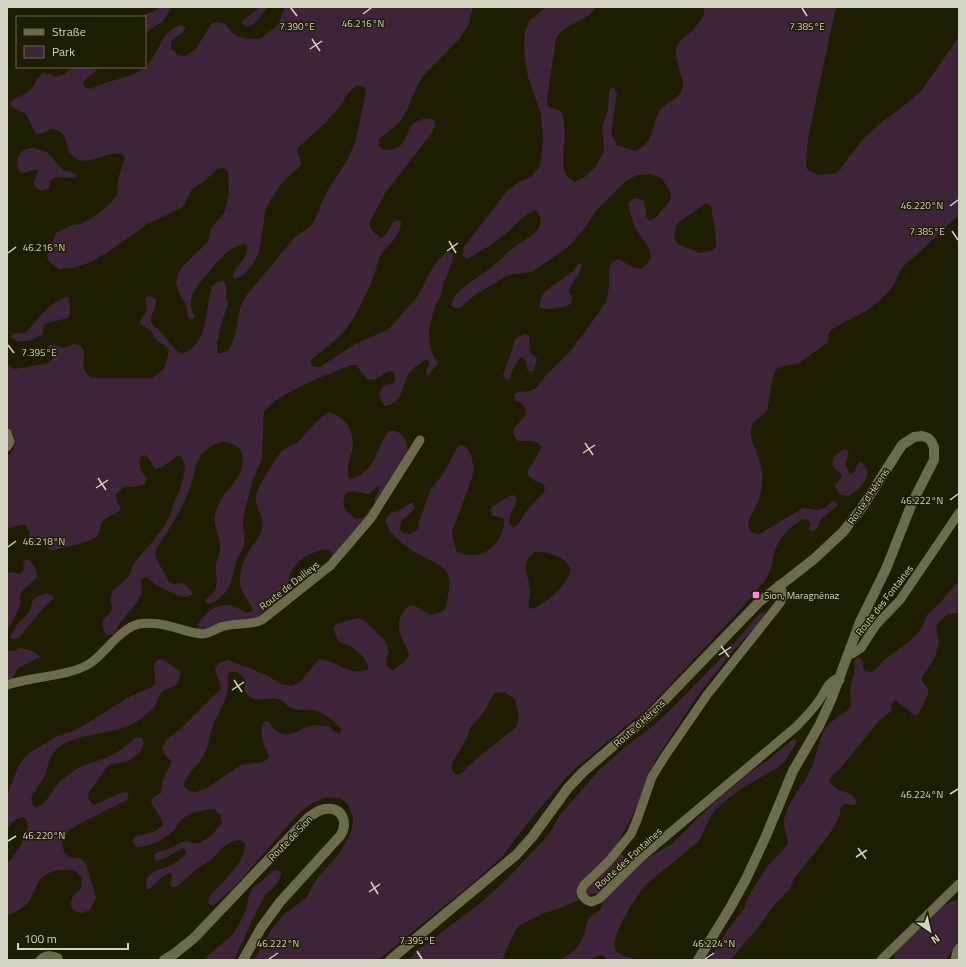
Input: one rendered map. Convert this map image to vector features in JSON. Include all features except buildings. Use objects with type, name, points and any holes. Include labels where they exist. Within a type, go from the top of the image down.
[{"type":"main road","name":"Route d'Hérens","points":[[390,960],[516,855],[533,836],[559,799],[577,778],[654,712],[740,621],[762,600],[826,549],[846,528],[866,502],[902,445],[909,439],[924,437],[931,441],[935,450],[934,460],[912,503],[894,552],[863,616],[840,680],[824,715],[793,771],[746,879],[698,960]]},
{"type":"main road","name":"Route de Sion","points":[[164,960],[194,938],[308,818],[324,809],[333,809],[338,812],[344,820],[342,833],[280,902],[261,928],[243,960]]},
{"type":"street","points":[[7,433],[10,442],[7,447]]},
{"type":"street","name":"Route de Dailleys","points":[[7,685],[28,679],[61,673],[88,664],[130,628],[138,624],[157,624],[206,634],[227,625],[253,623],[262,620],[330,566],[371,518],[420,440]]},
{"type":"street","name":"Route des Fontaines","points":[[848,655],[861,648],[876,625],[900,600],[959,513]]},
{"type":"street","name":"Route des Fontaines","points":[[779,585],[783,594],[780,603],[707,695],[665,756],[652,777],[631,834],[622,847],[584,885],[581,891],[582,897],[586,901],[591,902],[599,899],[640,858],[797,726],[821,699],[830,683],[834,680],[840,680]]},
{"type":"street","points":[[881,960],[959,884]]},
{"type":"street","points":[[954,959],[959,948]]},
{"type":"street","points":[[40,960],[46,956],[58,958]]},
{"type":"green space","points":[[160,7],[172,7],[163,21],[146,32],[146,16],[142,16]]},
{"type":"green space","points":[[260,7],[268,7],[254,24],[247,27],[242,24],[242,21]]},
{"type":"green space","points":[[285,7],[473,7],[469,24],[460,38],[423,76],[400,122],[379,139],[379,146],[383,150],[393,149],[402,144],[409,130],[416,122],[423,119],[433,119],[435,125],[433,131],[386,192],[369,223],[374,232],[382,238],[394,222],[397,220],[401,222],[399,232],[396,237],[379,258],[375,273],[358,310],[350,324],[341,334],[311,360],[311,364],[314,367],[320,367],[355,344],[389,329],[417,297],[438,260],[450,251],[453,255],[453,259],[440,297],[434,308],[429,330],[430,345],[434,358],[438,363],[429,375],[427,375],[426,371],[430,363],[428,360],[425,360],[413,369],[407,377],[396,402],[385,406],[381,401],[379,394],[383,386],[393,383],[395,380],[394,372],[389,371],[374,380],[367,379],[356,365],[351,365],[293,390],[273,403],[264,411],[262,459],[253,479],[243,518],[245,535],[244,546],[237,559],[227,591],[218,600],[209,604],[206,603],[205,600],[213,593],[217,582],[216,565],[220,547],[215,523],[215,515],[219,503],[240,473],[243,460],[238,447],[229,443],[220,443],[206,449],[197,462],[190,489],[181,508],[155,551],[155,556],[169,582],[175,584],[183,583],[191,590],[192,595],[186,597],[179,596],[156,585],[147,577],[143,578],[141,581],[142,592],[137,602],[119,624],[116,632],[112,635],[106,635],[103,628],[103,619],[111,612],[112,609],[110,601],[112,593],[125,580],[135,562],[167,521],[183,481],[185,468],[184,462],[181,456],[177,456],[162,467],[156,469],[145,455],[141,457],[140,466],[147,479],[145,484],[123,488],[116,494],[117,502],[121,507],[120,510],[102,522],[100,532],[97,536],[83,543],[55,550],[49,550],[48,542],[46,540],[40,540],[31,544],[29,540],[30,532],[25,525],[7,529],[7,456],[13,449],[14,437],[7,426],[7,363],[14,369],[45,364],[51,361],[53,357],[48,346],[54,345],[64,348],[73,344],[79,345],[84,350],[86,373],[92,378],[152,378],[165,367],[169,350],[157,341],[150,330],[140,323],[147,309],[146,297],[150,296],[156,300],[156,305],[151,318],[153,325],[181,354],[190,350],[197,343],[204,326],[211,288],[217,282],[224,281],[226,285],[226,297],[228,304],[220,328],[217,346],[218,353],[229,349],[235,336],[240,308],[246,296],[294,238],[311,226],[326,193],[346,162],[355,143],[366,92],[365,88],[358,85],[352,89],[330,118],[297,149],[301,165],[290,174],[279,187],[266,209],[261,243],[257,257],[249,269],[236,279],[233,278],[235,270],[245,256],[247,246],[244,244],[240,245],[227,252],[197,286],[191,299],[195,317],[192,319],[188,316],[186,303],[182,299],[176,284],[177,277],[181,268],[208,242],[211,228],[224,213],[229,193],[228,171],[223,168],[217,169],[206,180],[192,189],[183,207],[146,225],[111,250],[91,262],[73,268],[59,269],[49,262],[47,256],[56,233],[72,225],[81,224],[90,219],[111,202],[117,195],[118,179],[125,158],[122,154],[111,154],[88,160],[77,159],[72,156],[62,134],[51,129],[44,133],[36,134],[26,114],[12,107],[10,102],[30,90],[43,73],[56,77],[64,74],[72,68],[99,68],[83,82],[85,87],[91,89],[104,83],[133,75],[146,68],[169,31],[182,25],[186,28],[171,42],[171,48],[178,55],[185,56],[195,50],[212,23],[219,22],[226,24],[236,36],[260,39],[277,26]]},
{"type":"green space","points":[[546,7],[596,7],[587,16],[564,29],[556,39],[547,99],[548,106],[559,110],[563,116],[565,137],[563,167],[569,178],[575,182],[585,177],[595,167],[604,152],[602,128],[608,110],[609,91],[611,88],[614,88],[617,93],[611,134],[617,145],[635,151],[647,142],[658,113],[665,105],[678,96],[682,89],[683,80],[677,61],[676,48],[683,38],[693,30],[702,19],[704,15],[704,7],[836,7],[807,148],[806,167],[808,170],[819,175],[836,173],[841,169],[863,139],[921,91],[959,37],[959,214],[903,267],[891,289],[872,307],[831,330],[828,342],[799,363],[780,367],[776,371],[772,381],[767,410],[755,421],[751,430],[751,437],[761,466],[762,489],[748,522],[750,531],[758,535],[803,508],[818,510],[835,501],[838,505],[820,520],[818,527],[814,531],[809,530],[810,523],[808,520],[802,519],[790,528],[781,538],[775,550],[771,568],[766,579],[741,609],[671,684],[649,707],[570,773],[521,831],[503,856],[480,877],[378,960],[254,960],[272,929],[284,914],[307,897],[316,880],[340,852],[352,830],[353,817],[347,803],[340,798],[324,798],[309,805],[296,816],[238,883],[214,905],[210,905],[208,902],[210,896],[238,864],[242,857],[245,843],[240,840],[230,842],[223,847],[211,860],[198,868],[176,887],[172,887],[170,885],[172,875],[169,873],[163,876],[150,889],[147,889],[146,883],[149,875],[157,870],[173,864],[186,854],[183,848],[165,858],[156,861],[154,859],[154,854],[187,841],[199,843],[211,836],[222,823],[220,815],[214,809],[195,812],[183,818],[172,833],[163,839],[146,846],[136,847],[132,841],[135,837],[156,831],[163,825],[161,818],[151,802],[153,797],[161,793],[163,779],[171,764],[171,761],[165,755],[162,748],[168,738],[179,730],[221,689],[215,668],[219,663],[228,660],[266,675],[283,685],[292,686],[300,682],[319,659],[332,662],[357,672],[363,671],[369,668],[367,663],[353,648],[339,642],[333,629],[336,624],[358,618],[365,621],[385,641],[389,651],[386,660],[387,667],[392,670],[402,664],[409,656],[399,628],[401,615],[410,605],[417,607],[430,615],[439,613],[445,609],[450,583],[446,572],[442,567],[402,543],[392,533],[385,521],[390,513],[400,510],[412,502],[415,508],[401,522],[400,529],[402,533],[409,534],[418,530],[419,521],[431,489],[443,474],[460,445],[465,446],[471,455],[474,469],[452,532],[457,552],[468,555],[477,555],[490,549],[498,541],[503,530],[504,519],[492,515],[490,508],[514,495],[517,499],[509,521],[513,528],[517,526],[527,510],[544,492],[545,487],[542,483],[531,478],[527,472],[537,456],[541,446],[533,441],[518,441],[514,436],[513,429],[525,416],[526,410],[522,404],[515,400],[514,395],[519,392],[531,391],[536,388],[547,374],[569,353],[595,318],[606,302],[611,263],[618,259],[635,268],[641,269],[651,258],[649,248],[635,228],[629,209],[629,203],[634,198],[643,200],[646,208],[646,218],[650,220],[655,218],[670,201],[671,194],[662,178],[651,174],[637,175],[626,181],[596,211],[583,230],[568,247],[532,272],[508,275],[475,295],[460,308],[454,308],[451,305],[453,299],[466,285],[492,267],[512,249],[533,234],[538,229],[541,221],[539,214],[535,210],[523,217],[504,235],[483,250],[467,259],[462,256],[464,247],[507,191],[519,182],[531,177],[538,169],[541,161],[543,137],[541,114],[528,77],[524,54],[525,31],[530,20]],"holes":[[[706,203],[711,206],[716,247],[711,251],[700,253],[678,244],[674,239],[675,229],[678,223]],[[535,552],[551,554],[565,561],[571,570],[568,577],[556,593],[533,609],[529,607],[530,593],[526,570],[527,561]],[[230,672],[237,672],[245,680],[245,692],[253,699],[274,698],[295,709],[318,711],[332,720],[341,729],[341,732],[339,734],[331,728],[316,725],[306,727],[287,735],[276,731],[268,721],[264,722],[262,737],[269,758],[263,762],[241,765],[207,788],[196,792],[189,791],[184,786],[185,782],[187,777],[203,757],[206,750],[214,723],[226,697],[228,684],[227,677]],[[504,692],[515,699],[519,717],[516,727],[458,775],[454,773],[452,763],[466,740],[470,728],[484,712],[495,693]]]},
{"type":"green space","points":[[35,148],[47,152],[63,170],[76,174],[76,177],[55,177],[50,181],[50,186],[48,189],[41,191],[36,188],[34,182],[38,171],[32,170],[21,173],[17,162],[22,151]]},
{"type":"green space","points":[[580,263],[582,265],[581,269],[569,291],[572,297],[571,304],[560,308],[551,309],[540,307],[542,295],[572,272]]},
{"type":"green space","points":[[67,297],[69,298],[70,309],[68,318],[44,324],[42,334],[31,340],[22,342],[14,340],[11,337],[14,333],[25,333],[49,307]]},
{"type":"green space","points":[[525,334],[529,337],[530,352],[537,358],[534,371],[529,371],[527,369],[525,359],[521,357],[507,380],[503,376],[514,341],[518,337]]},
{"type":"green space","points":[[328,412],[345,421],[351,432],[353,444],[348,469],[350,479],[359,476],[370,466],[389,431],[394,431],[401,434],[407,444],[408,452],[376,503],[374,502],[380,487],[378,486],[369,494],[353,491],[346,493],[343,501],[346,511],[356,519],[366,515],[369,509],[373,507],[347,550],[304,582],[304,575],[329,561],[332,554],[330,550],[320,550],[299,561],[292,570],[285,595],[275,607],[256,619],[224,621],[202,631],[198,629],[198,624],[201,619],[209,611],[218,606],[229,605],[246,613],[252,611],[250,604],[241,590],[240,581],[244,561],[250,549],[259,537],[263,524],[256,500],[257,492],[267,473],[282,451],[298,442]]},
{"type":"green space","points":[[846,449],[849,453],[845,464],[849,473],[852,474],[855,471],[858,463],[861,461],[867,471],[867,476],[862,485],[848,496],[841,494],[837,490],[835,485],[842,476],[833,466],[833,459],[835,456]]},
{"type":"green space","points":[[26,559],[32,563],[36,570],[36,578],[21,593],[19,607],[7,630],[7,575],[8,573],[12,572],[19,574],[23,572],[24,561]]},
{"type":"green space","points":[[959,581],[959,601],[957,605],[959,608],[959,613],[947,614],[937,624],[936,628],[939,641],[935,657],[921,679],[927,688],[928,695],[917,715],[914,715],[895,700],[891,704],[891,711],[878,722],[843,765],[830,778],[829,782],[837,789],[854,797],[856,804],[846,804],[841,806],[840,815],[832,830],[795,877],[789,890],[771,909],[757,929],[730,960],[709,960],[727,931],[744,909],[747,899],[766,868],[788,844],[784,820],[789,805],[810,770],[824,730],[830,723],[851,707],[850,689],[855,669],[854,661],[856,658],[860,658],[863,663],[863,668],[866,671],[874,671],[883,661],[910,641],[921,629],[927,615]]},
{"type":"green space","points":[[46,593],[53,596],[53,599],[44,607],[18,639],[11,639],[10,637],[16,626],[30,611],[32,602],[35,598]]},
{"type":"green space","points":[[760,613],[764,613],[766,616],[733,651],[696,698],[655,761],[635,811],[618,843],[621,852],[625,858],[640,863],[673,843],[710,806],[750,772],[768,760],[792,740],[795,739],[797,741],[786,760],[779,767],[741,790],[714,811],[698,842],[645,885],[619,928],[615,946],[617,952],[637,960],[606,960],[605,956],[600,955],[590,960],[559,960],[576,949],[583,937],[589,919],[599,910],[603,903],[598,895],[592,894],[555,910],[541,914],[519,926],[514,933],[502,960],[409,960],[419,949],[478,905],[507,879],[550,833],[559,816],[600,769],[669,711],[723,656]]},
{"type":"green space","points":[[19,648],[37,653],[40,657],[18,668],[12,679],[7,682],[7,650],[15,651]]},
{"type":"green space","points":[[162,659],[180,671],[180,677],[177,684],[163,691],[154,707],[133,724],[124,728],[81,737],[62,745],[51,756],[45,775],[31,799],[35,807],[39,806],[45,801],[60,782],[78,768],[114,754],[137,737],[142,738],[144,743],[140,753],[128,761],[112,764],[107,767],[88,794],[89,800],[94,805],[121,793],[127,792],[129,795],[127,800],[69,830],[62,842],[64,852],[70,857],[80,858],[86,864],[96,897],[90,910],[82,913],[74,911],[70,905],[73,896],[81,888],[82,878],[74,870],[61,870],[50,872],[42,878],[28,903],[24,907],[7,916],[7,865],[21,845],[28,829],[27,821],[24,817],[18,818],[14,821],[7,830],[7,796],[17,769],[23,759],[31,752],[57,736],[76,730],[131,696],[152,687],[155,684],[154,665],[157,660]]},
{"type":"green space","points":[[277,870],[281,872],[281,875],[277,884],[266,894],[234,960],[203,960],[233,934],[243,917],[252,888],[272,871]]},
{"type":"green space","points":[[959,900],[959,940],[946,960],[895,960],[894,953],[943,906],[950,902]]},
{"type":"place","name":"Sion, Maragnénaz","points":[[756,595]]}]
